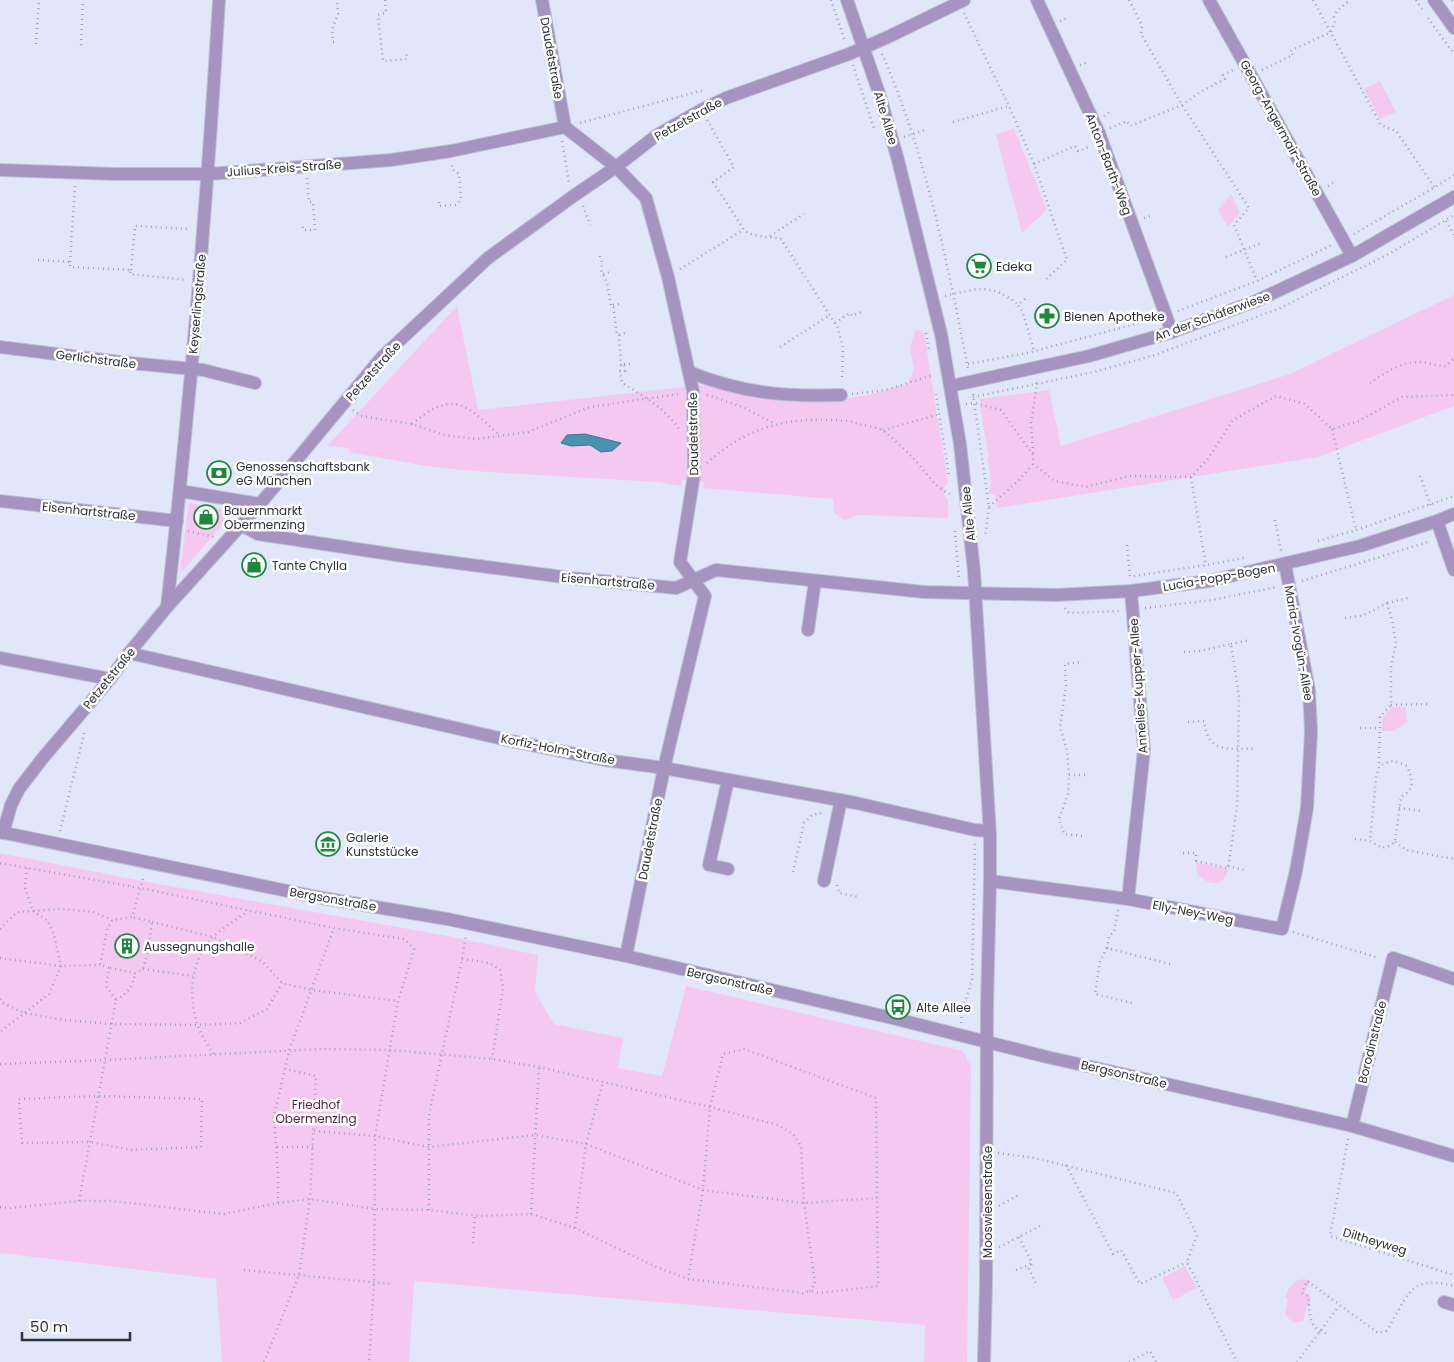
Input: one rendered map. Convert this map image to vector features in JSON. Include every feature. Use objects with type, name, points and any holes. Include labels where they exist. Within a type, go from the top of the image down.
[{"type":"street","name":"Keyserlingstraße","points":[[167,607],[177,525],[209,174],[219,0]]},
{"type":"street","name":"Daudetstraße","points":[[542,0],[565,127],[616,167],[646,198],[668,277],[693,391],[694,475],[680,562],[705,596],[664,768],[626,956]]},
{"type":"street","name":"Alte Allee","points":[[847,0],[893,140],[933,299],[951,386],[961,453],[976,594],[989,831],[987,1041]]},
{"type":"street","name":"Anton-Barth-Weg","points":[[1037,0],[1099,132],[1172,332]]},
{"type":"street","name":"Georg-Angermair-Straße","points":[[1209,0],[1352,256]]},
{"type":"street","points":[[1434,0],[1454,28]]},
{"type":"street","name":"Petzetstraße","points":[[2,832],[11,805],[19,789],[110,679],[128,653],[260,504],[382,357],[488,258],[616,167],[657,135],[701,110],[726,98],[864,48],[962,1]]},
{"type":"street","name":"Julius-Kreis-Straße","points":[[0,170],[209,174],[391,160],[451,151],[565,127]]},
{"type":"street","name":"An der Schäferwiese","points":[[951,386],[1031,370],[1100,353],[1172,332],[1264,297],[1352,256],[1454,197]]},
{"type":"street","name":"Gerlichstraße","points":[[0,347],[192,369],[255,383]]},
{"type":"street","points":[[689,372],[716,383],[766,394],[841,395]]},
{"type":"street","points":[[180,491],[260,504]]},
{"type":"street","name":"Eisenhartstraße","points":[[0,501],[177,525]]},
{"type":"street","name":"Lucia-Popp-Bogen","points":[[976,594],[1056,595],[1131,591],[1209,581],[1360,546],[1438,522],[1454,514]]},
{"type":"street","points":[[1438,522],[1454,570]]},
{"type":"street","name":"Eisenhartstraße","points":[[241,524],[258,534],[403,556],[571,578],[676,588],[716,570],[924,592],[976,594]]},
{"type":"street","name":"Maria-Ivogün-Allee","points":[[1282,929],[1296,871],[1307,808],[1311,731],[1309,690],[1285,564]]},
{"type":"street","points":[[808,630],[815,580]]},
{"type":"street","name":"Annelies-Kupper-Allee","points":[[1124,899],[1144,750],[1131,591]]},
{"type":"street","name":"Korfiz-Holm-Straße","points":[[128,653],[512,741],[605,760],[664,768],[835,799],[975,830],[989,831]]},
{"type":"street","points":[[0,658],[110,679]]},
{"type":"street","points":[[728,780],[709,865],[728,869]]},
{"type":"street","points":[[824,881],[835,799]]},
{"type":"street","name":"Bergsonstraße","points":[[2,832],[317,897],[447,919],[626,956],[987,1041],[1350,1132],[1454,1156]]},
{"type":"street","name":"Elly-Ney-Weg","points":[[990,882],[1124,899],[1282,929]]},
{"type":"street","points":[[1393,958],[1454,979]]},
{"type":"street","name":"Borodinstraße","points":[[1350,1132],[1393,958]]},
{"type":"street","name":"Mooswiesenstraße","points":[[984,1362],[987,1041]]},
{"type":"path","points":[[36,44],[39,0]]},
{"type":"path","points":[[81,45],[83,0]]},
{"type":"path","points":[[334,42],[332,29],[338,14],[337,0]]},
{"type":"path","points":[[385,0],[386,13],[378,15],[383,61],[407,59],[406,52]]},
{"type":"path","points":[[831,0],[876,137]]},
{"type":"path","points":[[1129,0],[1142,25],[1141,34],[1182,105],[1249,208],[1234,225],[1264,297]]},
{"type":"path","points":[[1313,0],[1381,125],[1396,131],[1435,187],[1442,204],[1447,226],[1454,235]]},
{"type":"path","points":[[1266,68],[1293,55],[1290,51],[1330,32],[1337,11],[1350,0]]},
{"type":"path","points":[[1416,0],[1454,54]]},
{"type":"path","points":[[962,1],[1034,164],[1067,260],[1045,280]]},
{"type":"path","points":[[1062,20],[1066,18]]},
{"type":"path","points":[[1117,125],[1128,121],[1130,126],[1182,105],[1200,92],[1226,79],[1223,75],[1234,69]]},
{"type":"path","points":[[590,225],[575,195],[562,139],[565,127],[700,91],[726,98]]},
{"type":"path","points":[[953,122],[1009,106]]},
{"type":"path","points":[[701,110],[734,167],[712,182],[744,230],[757,236],[781,239],[835,323],[843,348],[841,395],[886,390],[933,375],[935,384]]},
{"type":"path","points":[[893,140],[925,130]]},
{"type":"path","points":[[1034,164],[1075,146],[1078,151],[1090,146]]},
{"type":"path","points":[[439,202],[440,206],[456,205],[461,199],[459,174],[452,170],[451,151]]},
{"type":"path","points":[[303,227],[303,230],[315,230],[313,202],[309,202],[306,166]]},
{"type":"path","points":[[76,172],[70,266],[131,270]]},
{"type":"path","points":[[967,364],[1034,351],[1165,316],[1257,281],[1343,240],[1454,174]]},
{"type":"path","points":[[769,236],[804,214]]},
{"type":"path","points":[[198,281],[130,274],[134,226],[204,230]]},
{"type":"path","points":[[668,277],[744,230]]},
{"type":"path","points":[[1226,258],[1261,243]]},
{"type":"path","points":[[600,256],[611,305],[613,305],[616,335],[619,335],[621,365],[630,364]]},
{"type":"path","points":[[38,260],[70,262]]},
{"type":"path","points":[[603,274],[610,272]]},
{"type":"path","points":[[933,299],[971,290],[985,289],[998,291],[1008,296],[1018,305],[1023,313],[1034,351]]},
{"type":"path","points":[[1018,305],[1025,298]]},
{"type":"path","points":[[613,305],[619,304]]},
{"type":"path","points":[[835,323],[850,313],[852,316],[863,311]]},
{"type":"path","points":[[780,347],[830,315]]},
{"type":"path","points":[[924,326],[930,355]]},
{"type":"path","points":[[619,335],[625,334]]},
{"type":"path","points":[[1370,383],[1389,369],[1408,363],[1426,362],[1446,366],[1454,358]]},
{"type":"path","points":[[624,364],[625,370],[620,371],[622,384],[648,398],[668,414],[686,438],[694,444]]},
{"type":"path","points":[[989,508],[1033,464],[1031,423],[1037,385],[1031,370]]},
{"type":"path","points":[[344,403],[361,416],[412,424],[444,435],[476,439],[528,432],[590,407],[693,391],[743,406],[775,424]]},
{"type":"path","points":[[936,392],[949,476]]},
{"type":"path","points":[[1332,429],[1359,421],[1402,397],[1454,395]]},
{"type":"path","points":[[1033,464],[1055,481],[1086,487],[1129,476],[1191,477],[1207,460],[1233,420],[1276,396],[1305,404],[1332,429],[1356,530]]},
{"type":"path","points":[[412,424],[436,406],[451,403],[460,404],[473,410],[500,436]]},
{"type":"path","points":[[974,403],[1002,410],[1033,455]]},
{"type":"path","points":[[883,430],[940,414]]},
{"type":"path","points":[[694,475],[717,454],[740,438],[775,424],[811,419],[848,420],[883,430],[913,458],[931,479],[951,494],[950,485]]},
{"type":"path","points":[[1420,476],[1430,506]]},
{"type":"path","points":[[1191,477],[1206,565]]},
{"type":"path","points":[[1309,543],[1356,530],[1430,506],[1454,496]]},
{"type":"path","points":[[1275,520],[1281,550]]},
{"type":"path","points":[[177,525],[228,539]]},
{"type":"path","points":[[955,531],[961,594]]},
{"type":"path","points":[[1127,545],[1130,576]]},
{"type":"path","points":[[1121,577],[1206,565],[1253,556]]},
{"type":"path","points":[[1345,618],[1364,615],[1387,603],[1408,598]]},
{"type":"path","points":[[1370,841],[1376,778],[1379,767],[1380,717],[1391,705],[1391,666],[1396,644],[1387,603]]},
{"type":"path","points":[[1184,652],[1200,652],[1250,640]]},
{"type":"path","points":[[1228,867],[1236,807],[1240,697],[1231,644]]},
{"type":"path","points":[[1082,836],[1064,834],[1059,819],[1068,794],[1069,775],[1067,751],[1060,727],[1066,686],[1065,664],[1083,662]]},
{"type":"path","points":[[1391,705],[1428,704]]},
{"type":"path","points":[[1188,722],[1204,721],[1205,732],[1210,741],[1221,748],[1255,749]]},
{"type":"path","points":[[59,833],[86,725]]},
{"type":"path","points":[[1360,728],[1380,728]]},
{"type":"path","points":[[1355,839],[1370,841],[1382,848],[1395,842],[1400,797],[1408,793],[1412,785],[1412,777],[1407,766],[1396,760],[1388,760],[1379,767]]},
{"type":"path","points":[[1069,775],[1086,775]]},
{"type":"path","points":[[792,872],[804,823],[812,815],[822,813],[835,799]]},
{"type":"path","points":[[1399,808],[1422,811]]},
{"type":"path","points":[[961,1023],[962,1011],[972,981],[975,830]]},
{"type":"path","points":[[1395,842],[1406,850],[1454,859]]},
{"type":"path","points":[[1183,853],[1196,853],[1196,862],[1244,870]]},
{"type":"path","points":[[0,862],[140,888],[334,928],[404,939],[414,949],[398,1001],[375,1136],[374,1283],[369,1362]]},
{"type":"path","points":[[0,1032],[49,994],[61,966],[54,935],[48,921],[33,911],[25,888],[27,868]]},
{"type":"path","points":[[132,917],[145,873]]},
{"type":"path","points":[[837,884],[839,893],[859,897]]},
{"type":"path","points":[[1124,899],[1114,932],[1109,936],[1107,948],[1100,961],[1095,994],[1132,1003]]},
{"type":"path","points":[[0,929],[17,912],[60,909],[94,912],[112,920],[132,917],[213,937],[263,962],[282,983],[312,990],[398,1001]]},
{"type":"path","points":[[213,1055],[197,1025],[193,1002],[194,976],[198,957],[213,937],[248,911]]},
{"type":"path","points":[[100,964],[107,930],[112,920]]},
{"type":"path","points":[[143,969],[149,947],[152,922]]},
{"type":"path","points":[[278,1203],[274,1116],[289,1051],[334,928]]},
{"type":"path","points":[[1282,929],[1378,958],[1393,958]]},
{"type":"path","points":[[429,1210],[429,1116],[466,933]]},
{"type":"path","points":[[1107,948],[1170,964]]},
{"type":"path","points":[[0,958],[61,966],[100,964],[109,968],[135,973],[143,969],[194,976]]},
{"type":"path","points":[[462,959],[490,963],[500,970],[503,988],[492,1060]]},
{"type":"path","points":[[79,1201],[116,1000],[106,986],[109,968]]},
{"type":"path","points":[[116,1000],[130,990],[135,973]]},
{"type":"path","points":[[0,999],[24,1013],[64,1020],[112,1024],[197,1025],[240,1023],[267,1009],[282,983]]},
{"type":"path","points":[[0,1064],[320,1049],[390,1050],[492,1060],[539,1067],[778,1125],[794,1134],[801,1146],[804,1203],[815,1284],[810,1291]]},
{"type":"path","points":[[0,1207],[10,1208],[79,1201],[111,1201],[224,1214],[278,1203],[310,1199],[374,1209],[429,1210],[474,1215],[531,1214],[575,1228],[654,1266],[688,1279],[803,1293],[810,1291],[820,1293],[878,1286],[876,1098],[744,1049],[723,1054],[710,1107],[703,1190],[688,1279]]},
{"type":"path","points":[[531,1214],[539,1067]]},
{"type":"path","points":[[264,1362],[299,1275],[310,1199],[316,1076],[285,1069]]},
{"type":"path","points":[[575,1228],[586,1144],[604,1082]]},
{"type":"path","points":[[99,1096],[202,1099],[201,1147],[132,1150],[90,1142],[22,1143],[20,1099],[99,1096]]},
{"type":"path","points":[[314,1131],[375,1136],[429,1147],[535,1136],[586,1144],[703,1190],[804,1203],[877,1198]]},
{"type":"path","name":"Diltheyweg","points":[[1350,1132],[1330,1236],[1454,1275]]},
{"type":"path","points":[[276,1147],[313,1148]]},
{"type":"path","points":[[987,1152],[1035,1158],[1066,1165],[1176,1193],[1197,1235],[1187,1262],[1140,1284],[1121,1250],[1113,1254],[1066,1165]]},
{"type":"path","points":[[986,1213],[1020,1194]]},
{"type":"path","points":[[473,1244],[474,1215]]},
{"type":"path","points":[[986,1253],[1042,1225]]},
{"type":"path","points":[[1019,1237],[1032,1263],[1029,1270],[1037,1285]]},
{"type":"path","points":[[1187,1262],[1237,1362]]},
{"type":"path","points":[[1016,1270],[1032,1263]]},
{"type":"path","points":[[244,1270],[391,1284]]},
{"type":"path","points":[[1329,1336],[1314,1327],[1311,1322],[1308,1296],[1302,1293],[1307,1281],[1378,1334],[1386,1331],[1410,1290],[1426,1282],[1454,1286]]},
{"type":"path","points":[[1298,1362],[1339,1306]]},
{"type":"path","points":[[1129,1362],[1150,1351],[1156,1362]]},
{"type":"green space","points":[[1380,81],[1396,112],[1380,119],[1364,89]]},
{"type":"green space","points":[[1014,128],[1047,210],[1022,233],[996,135]]},
{"type":"green space","points":[[1231,194],[1240,213],[1228,227],[1218,210]]},
{"type":"green space","points":[[1454,295],[1454,406],[1318,457],[997,508],[995,495],[989,493],[991,477],[980,399],[1049,390],[1061,446],[1290,374]]},
{"type":"green space","points":[[457,306],[478,410],[701,385],[751,395],[844,399],[872,394],[908,384],[914,369],[910,348],[915,330],[924,332],[948,483],[944,487],[945,497],[948,499],[948,518],[859,515],[844,520],[834,513],[833,499],[703,488],[703,482],[682,480],[681,486],[657,482],[472,471],[426,466],[349,452],[348,448],[327,446]]},
{"type":"green space","points":[[189,503],[234,511],[180,574]]},
{"type":"green space","points":[[1392,707],[1406,707],[1407,722],[1394,731],[1382,731],[1382,719]]},
{"type":"green space","name":"Friedhof Obermenzing","points":[[0,853],[142,881],[448,936],[538,955],[535,992],[554,1024],[623,1038],[618,1068],[662,1076],[686,986],[963,1051],[971,1067],[967,1362],[924,1362],[925,1325],[414,1281],[409,1362],[222,1362],[216,1279],[0,1253]]},
{"type":"green space","points":[[1196,862],[1228,869],[1223,880],[1211,883],[1197,874]]},
{"type":"green space","points":[[1185,1266],[1197,1288],[1173,1300],[1162,1278]]},
{"type":"green space","points":[[1304,1279],[1311,1281],[1305,1292],[1310,1295],[1310,1305],[1306,1306],[1303,1321],[1296,1323],[1289,1319],[1285,1313],[1288,1300],[1285,1297],[1292,1285]]},
{"type":"water","points":[[585,434],[621,443],[612,451],[601,452],[590,445],[571,446],[561,443],[567,435]]},
{"type":"place","name":"Edeka","points":[[979,266]]},
{"type":"place","name":"Bienen Apotheke","points":[[1047,316]]},
{"type":"place","name":"Genossenschaftsbank eG München","points":[[219,473]]},
{"type":"place","name":"Bauernmarkt Obermenzing","points":[[206,517]]},
{"type":"place","name":"Tante Chylla","points":[[254,565]]},
{"type":"place","name":"Galerie Kunststücke","points":[[328,844]]},
{"type":"place","name":"Aussegnungshalle","points":[[127,946]]},
{"type":"place","name":"Alte Allee","points":[[898,1007]]}]
